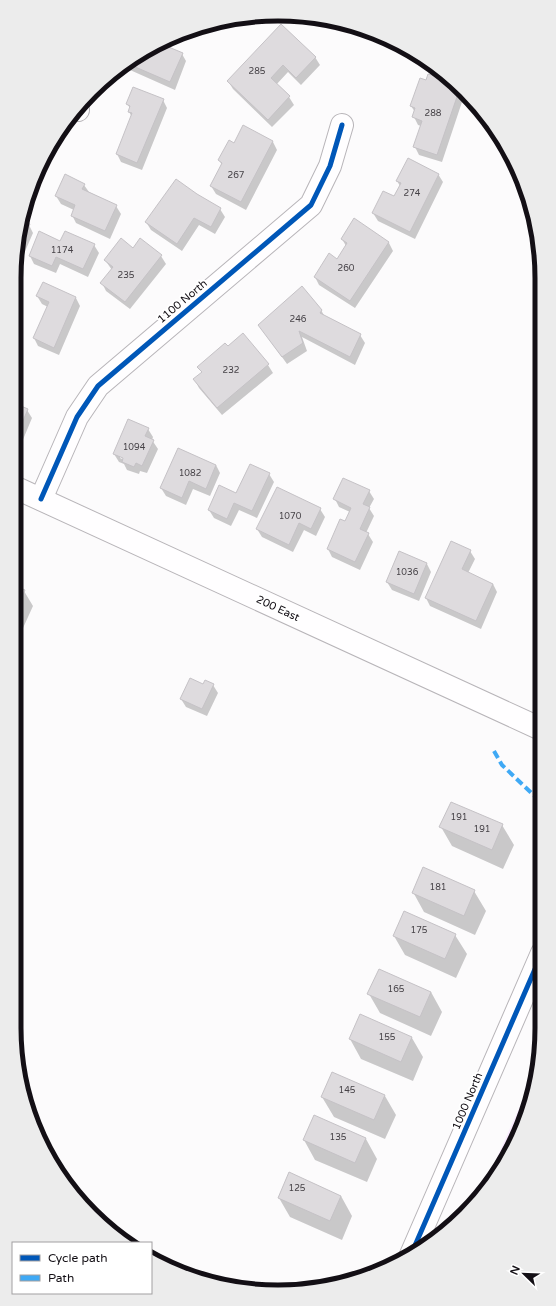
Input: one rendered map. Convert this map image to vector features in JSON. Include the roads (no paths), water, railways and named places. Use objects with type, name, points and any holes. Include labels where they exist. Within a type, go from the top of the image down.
[{"type":"street","name":"1100 North","points":[[41,499],[77,417],[98,386],[311,205],[330,166],[342,125]]},
{"type":"street","name":"200 East","points":[[21,490],[535,726]]},
{"type":"street","name":"1000 North","points":[[415,1246],[535,969]]}]
